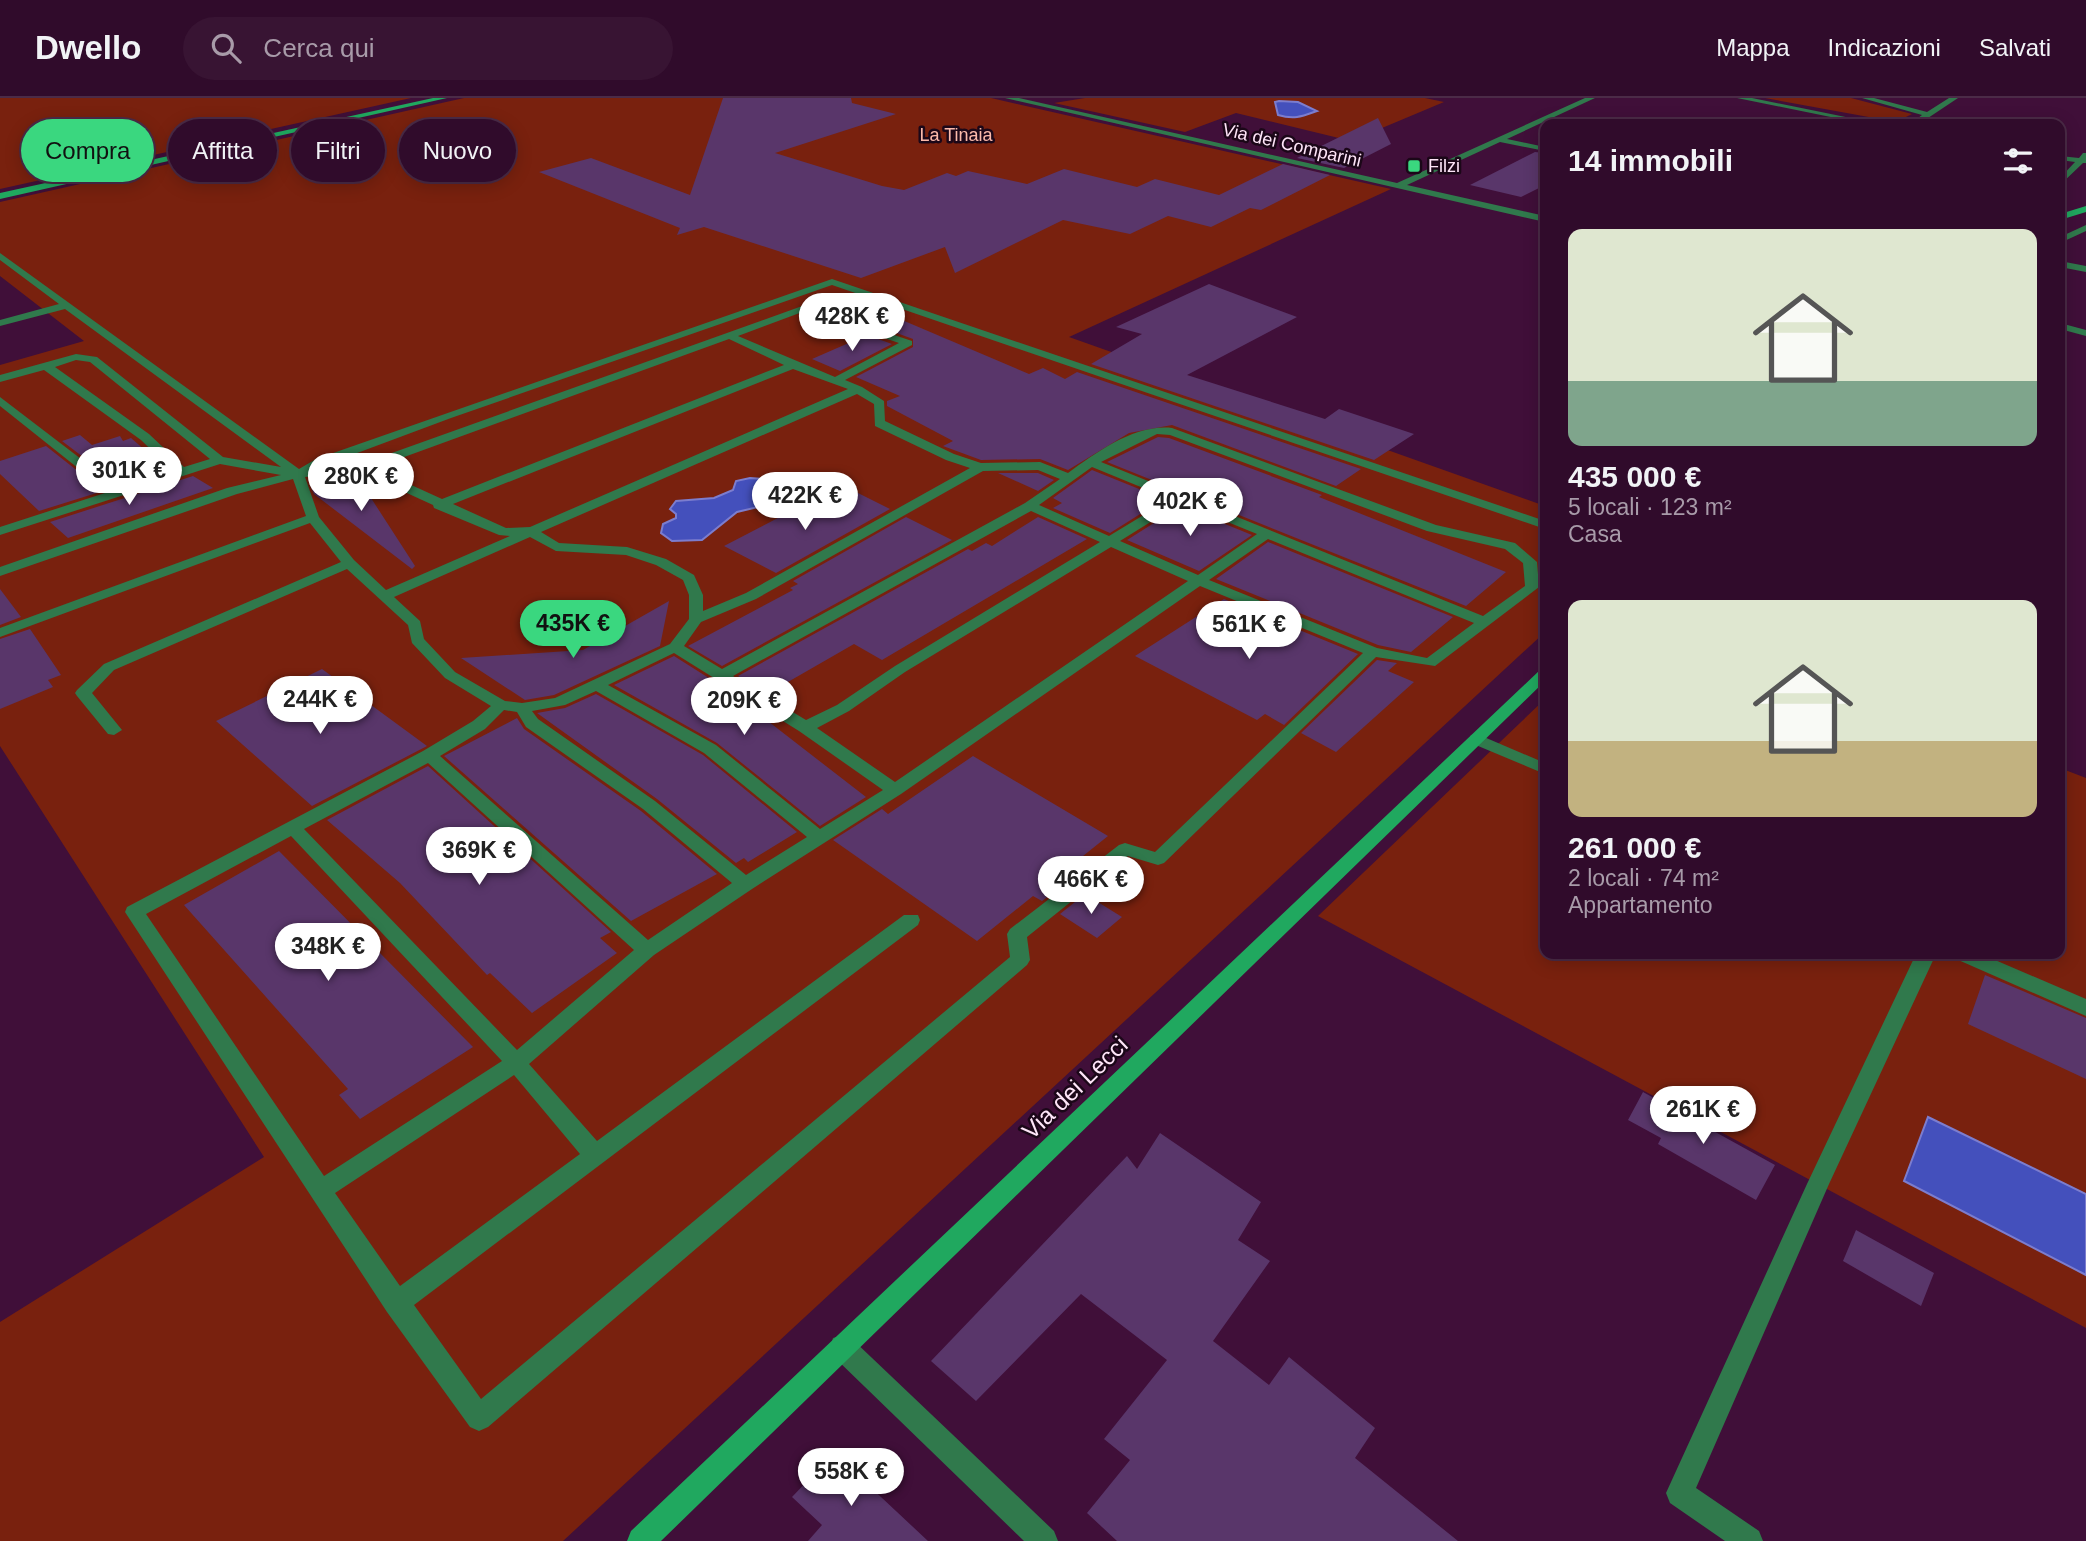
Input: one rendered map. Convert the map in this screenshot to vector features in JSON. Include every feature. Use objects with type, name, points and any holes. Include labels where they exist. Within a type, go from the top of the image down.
[{"type":"street","points":[[0,196],[443,98]]},
{"type":"street","name":"Via dei Comparini","points":[[1009,98],[1540,218]]},
{"type":"street","name":"Via dei Comparini","points":[[1031,103],[1049,98]]},
{"type":"street","points":[[1546,119],[1591,98]]},
{"type":"street","points":[[1866,98],[1929,115]]},
{"type":"street","points":[[1922,119],[1954,98]]},
{"type":"street","points":[[1748,99],[1850,119]]},
{"type":"street","points":[[1396,187],[1540,122]]},
{"type":"street","points":[[1500,140],[1540,148]]},
{"type":"street","points":[[2065,158],[2084,159]]},
{"type":"street","points":[[2065,178],[2084,159]]},
{"type":"street","points":[[2065,215],[2086,209]]},
{"type":"street","points":[[2065,238],[2086,228]]},
{"type":"street","points":[[0,256],[298,474],[313,518],[349,563],[415,624],[417,639],[450,675],[512,707],[649,805],[745,884]]},
{"type":"street","points":[[2065,265],[2086,270]]},
{"type":"street","points":[[0,531],[219,460],[298,474],[320,462],[434,421],[832,282],[1540,523]]},
{"type":"street","points":[[0,323],[67,306]]},
{"type":"street","points":[[0,572],[232,491],[298,474],[363,468],[805,308],[908,343],[835,381]]},
{"type":"street","points":[[2065,327],[2086,333]]},
{"type":"street","points":[[730,336],[793,365],[858,389],[880,403],[879,423],[950,457],[979,467],[1040,466],[1069,478]]},
{"type":"street","points":[[2065,338],[2086,343]]},
{"type":"street","points":[[0,379],[76,357],[93,359],[219,460]]},
{"type":"street","points":[[45,365],[145,437],[182,472]]},
{"type":"street","points":[[439,505],[793,365]]},
{"type":"street","points":[[386,595],[858,389]]},
{"type":"street","points":[[0,400],[117,493]]},
{"type":"street","points":[[723,674],[1030,506],[1091,462],[1140,435],[1156,430],[1172,432],[1432,528],[1510,546],[1530,562],[1532,587],[1430,663],[1373,652],[1200,581],[1030,506]]},
{"type":"street","points":[[1091,462],[1485,622]]},
{"type":"street","points":[[979,467],[751,596],[696,619],[675,648],[559,702],[512,707],[294,829],[134,912],[322,1189],[396,1304],[479,1418],[1020,960],[1017,933],[1125,849],[1157,859],[1373,652]]},
{"type":"street","points":[[363,468],[387,476],[439,505],[504,533],[530,531],[556,547],[627,551],[661,562],[689,578],[696,595],[696,619]]},
{"type":"street","points":[[805,727],[843,708],[900,669],[1181,498]]},
{"type":"street","points":[[0,633],[313,518]]},
{"type":"street","points":[[322,1189],[516,1063],[647,950],[745,884],[895,790],[1266,534]]},
{"type":"street","points":[[114,730],[83,693],[109,667],[349,563]]},
{"type":"street","points":[[675,648],[723,674],[895,790]]},
{"type":"street","name":"Via dei Lecci","points":[[640,1541],[1540,678]]},
{"type":"street","points":[[597,685],[710,749],[820,838]]},
{"type":"street","points":[[1477,739],[1540,767]]},
{"type":"street","points":[[429,755],[647,950]]},
{"type":"street","points":[[294,829],[516,1063],[596,1156]]},
{"type":"street","points":[[396,1304],[911,920]]},
{"type":"street","points":[[1749,1541],[1680,1493],[1812,1196],[1924,959]]},
{"type":"street","points":[[1974,959],[2086,1008]]},
{"type":"street","points":[[842,1347],[1044,1541]]},
{"type":"green space","points":[[0,98],[411,98],[316,119],[291,119],[291,125],[277,128],[277,119],[168,119],[168,152],[154,155],[154,119],[21,119],[21,182],[32,182],[0,189]]},
{"type":"green space","name":"La Tinaia","points":[[464,98],[991,98],[1391,189],[1069,337],[1540,504],[1540,637],[563,1541],[0,1541],[0,1322],[264,1157],[0,746],[0,365],[84,341],[0,276],[0,202],[89,182],[154,182],[154,167],[168,164],[168,182],[277,182],[277,140],[291,137],[291,182],[385,182],[385,119],[370,119]]},
{"type":"green space","points":[[1085,98],[1425,98],[1444,102],[1351,141],[1236,113],[1185,132],[1054,103]]},
{"type":"green space","points":[[1765,98],[1851,98],[1912,114],[1902,119],[1880,119]]},
{"type":"green space","points":[[1540,704],[1540,959],[2065,959],[2065,770],[2086,778],[2086,1328],[1318,916]]},
{"type":"shaded area","points":[[1275,102],[1298,102],[1317,111],[1294,117],[1278,115]]},
{"type":"shaded area","points":[[765,479],[780,486],[782,494],[779,502],[737,512],[702,540],[672,541],[661,533],[663,524],[676,518],[676,514],[670,509],[676,501],[714,498],[733,490],[736,481]]},
{"type":"shaded area","points":[[1928,1117],[2086,1194],[2086,1275],[1904,1181]]},
{"type":"building","points":[[723,98],[851,98],[852,103],[896,114],[775,153],[882,186],[904,190],[947,173],[956,176],[968,171],[1027,184],[1064,169],[1137,187],[1155,179],[1219,195],[1283,164],[1330,175],[1261,210],[1250,208],[1211,227],[1168,216],[1130,234],[1063,220],[955,273],[945,247],[861,278],[704,227],[677,235],[680,228],[539,172],[591,158],[690,195]]},
{"type":"building","points":[[1378,118],[1391,144],[1344,168],[1297,158]]},
{"type":"building","points":[[1535,152],[1540,152],[1540,188],[1521,197],[1470,185]]},
{"type":"building","points":[[1209,284],[1297,317],[1187,375],[1325,419],[1339,409],[1414,434],[1374,460],[1091,364],[1142,334],[1116,327]]},
{"type":"building","points":[[902,320],[1029,374],[1043,368],[1065,379],[1077,372],[1361,469],[1336,486],[1172,425],[1129,433],[1068,470],[1040,459],[981,460],[943,446],[953,441],[887,406],[887,401],[900,396],[856,377],[913,347],[913,339],[883,328]]},
{"type":"building","points":[[867,335],[892,344],[840,371],[812,359]]},
{"type":"building","points":[[80,435],[92,445],[120,436],[123,441],[131,438],[168,470],[120,485],[62,441]]},
{"type":"building","points":[[1158,437],[1169,438],[1322,495],[1319,497],[1506,572],[1466,606],[1107,462]]},
{"type":"building","points":[[46,446],[103,491],[39,511],[0,474],[0,461]]},
{"type":"building","points":[[1092,470],[1164,499],[1110,533],[1053,508],[1062,503],[1053,498]]},
{"type":"building","points":[[998,473],[1038,473],[1054,480],[1038,491]]},
{"type":"building","points":[[193,476],[213,488],[68,538],[50,522]]},
{"type":"building","points":[[341,479],[360,481],[415,566],[412,569],[314,494],[310,485]]},
{"type":"building","points":[[856,492],[890,509],[776,573],[724,546],[801,506],[816,513]]},
{"type":"building","points":[[1181,506],[1252,535],[1199,571],[1127,540]]},
{"type":"building","points":[[906,517],[952,540],[722,666],[688,646],[793,590],[790,588],[798,584],[793,581]]},
{"type":"building","points":[[1038,517],[1087,539],[882,660],[854,644],[767,694],[738,676],[968,549],[972,551],[986,543],[992,546]]},
{"type":"building","points":[[1268,542],[1453,617],[1411,652],[1378,645],[1216,579]]},
{"type":"building","points":[[0,589],[21,617],[0,625]]},
{"type":"building","points":[[1224,599],[1358,654],[1284,725],[1265,714],[1257,720],[1135,656]]},
{"type":"building","points":[[669,601],[660,646],[554,695],[525,700],[461,658],[583,650]]},
{"type":"building","points":[[30,629],[61,675],[48,680],[53,687],[0,709],[0,639]]},
{"type":"building","points":[[674,656],[750,704],[747,705],[866,797],[820,826],[717,743],[614,685]]},
{"type":"building","points":[[1377,660],[1397,663],[1388,671],[1414,682],[1336,752],[1301,733]]},
{"type":"building","points":[[322,669],[427,746],[312,806],[216,721]]},
{"type":"building","points":[[596,694],[703,755],[797,832],[748,862],[744,858],[736,863],[657,799],[537,713],[565,708]]},
{"type":"building","points":[[517,718],[524,729],[641,811],[717,874],[631,921],[444,756]]},
{"type":"building","points":[[973,756],[1108,836],[1058,876],[1067,882],[1042,901],[1033,896],[977,941],[833,840],[882,809],[888,814]]},
{"type":"building","points":[[428,766],[611,932],[600,938],[617,953],[532,1013],[490,973],[487,975],[400,883],[327,820]]},
{"type":"building","points":[[279,851],[473,1047],[360,1119],[339,1095],[348,1089],[184,905]]},
{"type":"building","points":[[1085,894],[1122,917],[1097,938],[1060,914]]},
{"type":"building","points":[[1985,975],[2086,1018],[2086,1079],[1968,1024]]},
{"type":"building","points":[[1643,1092],[1775,1165],[1756,1200],[1658,1144],[1661,1138],[1628,1120]]},
{"type":"building","points":[[1160,1133],[1261,1202],[1238,1240],[1270,1261],[1213,1341],[1269,1385],[1289,1357],[1375,1428],[1355,1458],[1458,1541],[1117,1541],[1087,1513],[1130,1460],[1104,1439],[1167,1360],[1081,1294],[976,1401],[931,1361],[1127,1156],[1137,1169]]},
{"type":"building","points":[[1856,1230],[1934,1273],[1921,1306],[1843,1261]]},
{"type":"building","points":[[834,1453],[928,1541],[808,1541],[822,1525],[792,1497]]},
{"type":"place","name":"Filzi","points":[[1414,166]]}]
